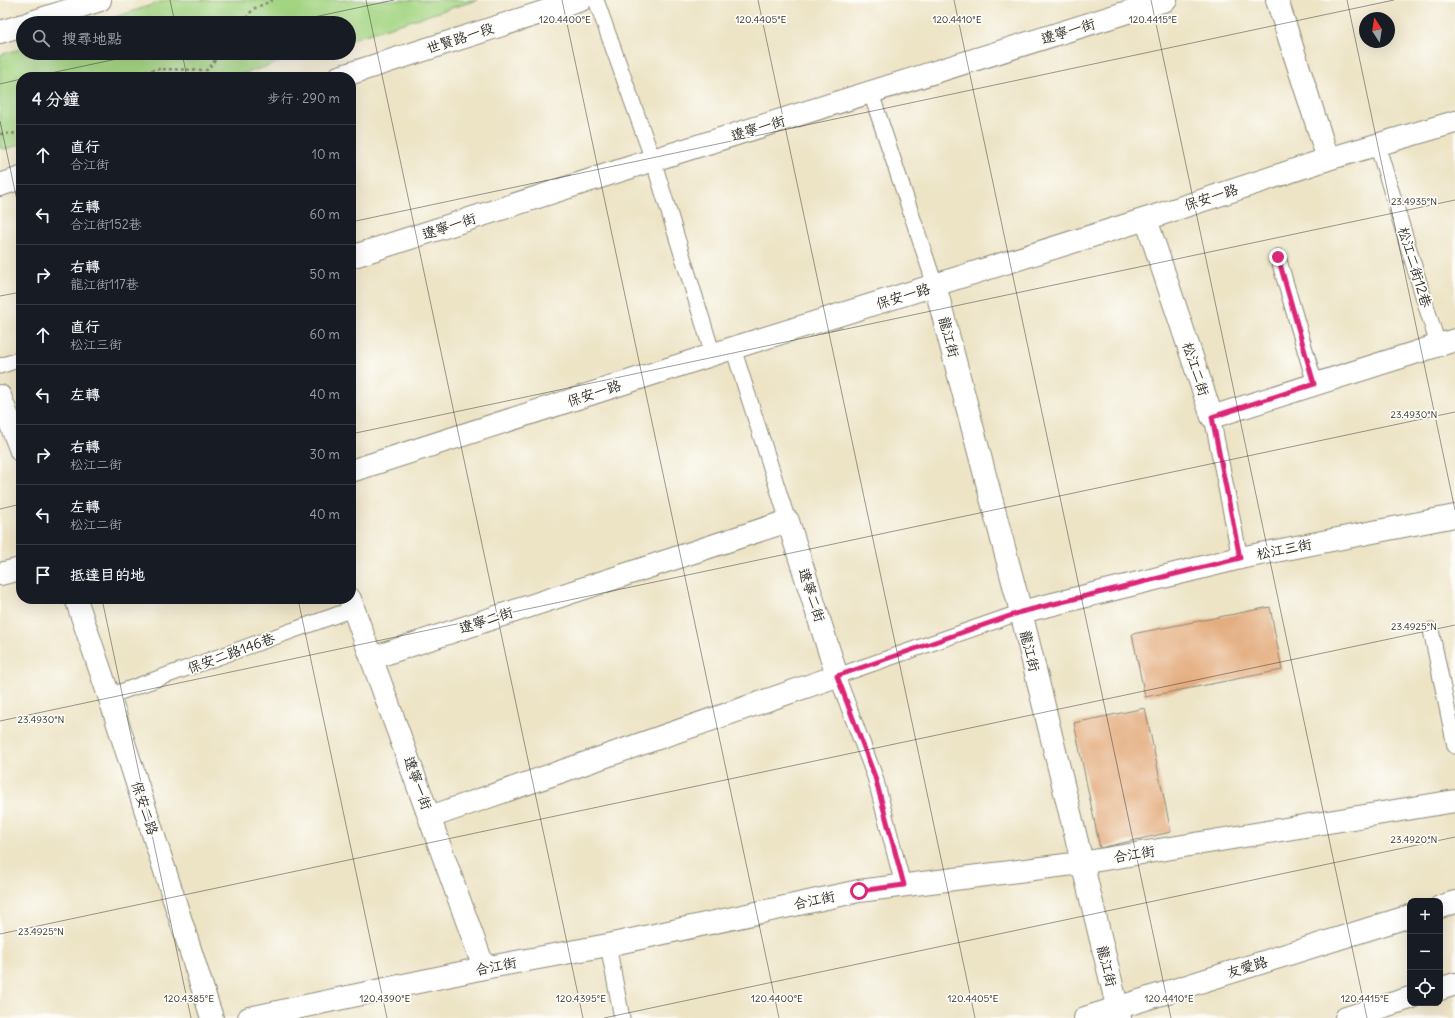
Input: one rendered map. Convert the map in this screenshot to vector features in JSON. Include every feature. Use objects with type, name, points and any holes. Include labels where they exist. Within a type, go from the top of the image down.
[{"type":"street","points":[[51,16],[100,0]]},
{"type":"street","name":"世賢路一段","points":[[355,72],[581,0]]},
{"type":"street","name":"遼寧一街","points":[[356,255],[653,160],[872,93],[1166,0]]},
{"type":"street","points":[[1277,0],[1328,158]]},
{"type":"street","points":[[0,32],[16,27]]},
{"type":"street","name":"保安一路","points":[[356,469],[1146,219],[1328,158],[1455,122]]},
{"type":"street","points":[[0,185],[16,180]]},
{"type":"street","name":"松江二街","points":[[1146,219],[1212,417]]},
{"type":"street","name":"龍江街","points":[[935,285],[1021,612],[1119,1013]]},
{"type":"street","points":[[1212,417],[1447,342]]},
{"type":"street","points":[[0,396],[16,438]]},
{"type":"street","name":"松江三街","points":[[1021,612],[1240,558],[1455,516]]},
{"type":"street","name":"遼寧二街","points":[[372,658],[788,521],[837,676]]},
{"type":"street","points":[[0,574],[16,570]]},
{"type":"street","name":"保安二路","points":[[78,604],[109,696],[212,1018]]},
{"type":"street","name":"遼寧一街","points":[[352,604],[484,968]]},
{"type":"street","points":[[430,817],[837,676]]},
{"type":"street","name":"合江街","points":[[249,1018],[484,968],[608,945],[859,891],[1082,863],[1455,801]]},
{"type":"street","points":[[1443,906],[1455,902]]},
{"type":"street","name":"友愛路","points":[[1085,1018],[1119,1013],[1151,997],[1407,917]]},
{"type":"street","points":[[1443,988],[1455,984]]},
{"type":"street","points":[[1346,1018],[1407,999]]},
{"type":"lane","points":[[596,0],[723,352],[788,521]]},
{"type":"lane","points":[[872,93],[935,285]]},
{"type":"lane","name":"松江二街12巷","points":[[1377,144],[1447,342]]},
{"type":"lane","points":[[1278,257],[1314,384]]},
{"type":"lane","points":[[0,366],[16,361]]},
{"type":"lane","points":[[1212,417],[1240,558]]},
{"type":"lane","name":"保安二路146巷","points":[[109,696],[352,604]]},
{"type":"lane","points":[[904,885],[875,777],[837,676],[1021,612]]},
{"type":"lane","points":[[1431,630],[1455,746]]},
{"type":"lane","points":[[608,945],[622,1018]]},
{"type":"path","points":[[248,16],[253,9],[273,0]]},
{"type":"path","points":[[146,72],[156,69],[207,70],[215,60]]},
{"type":"path","points":[[0,134],[16,133]]},
{"type":"green space","points":[[167,0],[477,0],[356,38],[356,16],[118,16]]},
{"type":"green space","points":[[16,50],[16,60],[287,60],[249,72],[16,72],[16,146],[7,149],[0,148],[0,55]]},
{"type":"building","points":[[1270,607],[1282,670],[1145,697],[1132,634]]},
{"type":"building","points":[[1145,708],[1171,832],[1100,848],[1074,723]]},
{"type":"route","points":[[859,891],[904,885],[875,777],[837,676],[1021,612],[1240,558],[1212,417],[1314,384],[1278,257]]}]
